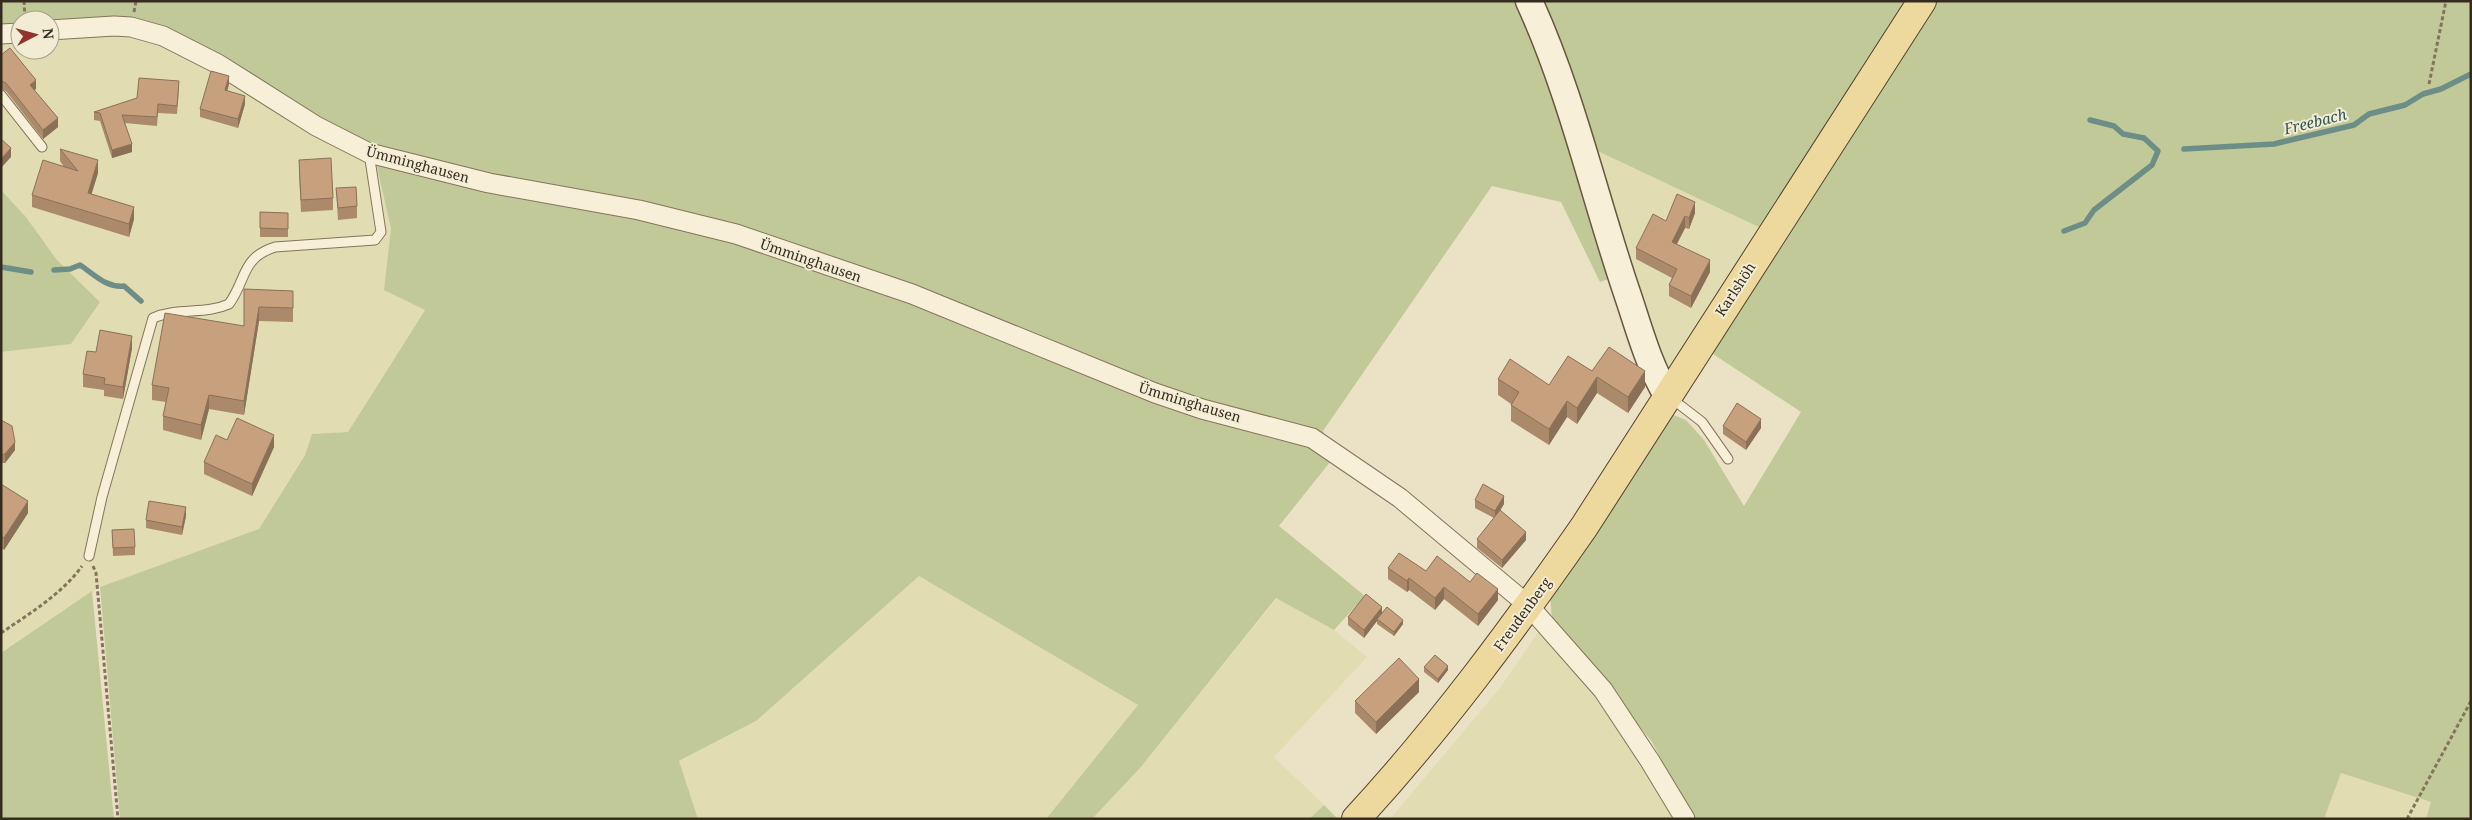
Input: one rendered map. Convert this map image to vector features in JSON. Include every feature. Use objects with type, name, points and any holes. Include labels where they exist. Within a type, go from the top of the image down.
[{"type":"main road","points":[[1529,1],[1558,71],[1653,369],[1667,395]]},
{"type":"main road","name":"Karlshöh","points":[[1667,395],[1922,1]]},
{"type":"main road","name":"Freudenberg","points":[[1356,819],[1465,690],[1529,606],[1584,527],[1667,395]]},
{"type":"street","name":"Ümminghausen","points":[[60,29],[114,26],[132,27],[163,36],[218,64],[316,126],[370,153],[489,183],[639,210],[736,234],[912,294],[1155,393],[1202,409],[1312,438],[1400,498],[1529,606],[1603,690],[1650,761],[1685,819]]},
{"type":"lane","points":[[1,95],[42,147]]},
{"type":"lane","points":[[89,556],[102,497],[153,318],[177,311],[219,309],[229,304],[250,262],[260,252],[275,247],[375,240],[381,232],[370,153]]},
{"type":"lane","points":[[1667,395],[1702,422],[1728,459]]},
{"type":"path","points":[[2429,84],[2446,1]]},
{"type":"path","points":[[1,633],[36,609],[73,579],[89,556]]},
{"type":"path","points":[[89,556],[96,573],[118,819]]},
{"type":"path","points":[[2407,819],[2471,701]]},
{"type":"shaded area","points":[[114,28],[163,40],[375,158],[391,229],[389,249],[425,309],[348,432],[312,434],[305,454],[259,529],[100,587],[1,653],[1,352],[71,344],[100,302],[57,260],[26,217],[1,190],[1,38],[10,37],[10,60],[60,60],[60,32]]},
{"type":"shaded area","points":[[1587,146],[1763,229],[1675,366],[1665,365],[1657,359]]},
{"type":"shaded area","points":[[919,576],[1138,705],[1046,819],[698,819],[679,762],[756,721]]},
{"type":"shaded area","points":[[1277,598],[1334,630],[1367,657],[1274,757],[1324,805],[1309,819],[1092,819],[1140,768]]},
{"type":"shaded area","points":[[1539,631],[1599,691],[1679,819],[1390,819],[1500,688]]},
{"type":"shaded area","points":[[2341,773],[2431,802],[2426,819],[2324,819]]},
{"type":"green space","points":[[1,1],[1529,1],[1620,275],[1600,282],[1561,202],[1492,186],[1323,431],[1334,457],[1279,526],[1365,596],[1334,630],[1276,598],[1140,768],[1092,819],[1046,819],[1138,705],[919,576],[756,721],[679,761],[698,819],[120,819],[100,587],[259,529],[305,455],[312,434],[348,432],[425,310],[384,290],[391,229],[375,158],[369,153],[163,36],[60,31],[60,10],[10,10],[10,34],[1,34]]},
{"type":"green space","points":[[1533,1],[1907,1],[1763,229],[1587,146]]},
{"type":"green space","points":[[1931,1],[2471,1],[2471,819],[2426,819],[2431,802],[2341,773],[2324,819],[1693,819],[1652,742],[1552,618],[1550,598],[1671,414],[1686,420],[1704,440],[1744,506],[1801,412],[1710,352]]},
{"type":"green space","points":[[1,190],[26,217],[57,260],[100,302],[71,344],[1,352]]},
{"type":"green space","points":[[92,591],[114,819],[1,819],[1,653]]},
{"type":"green space","points":[[1324,805],[1338,819],[1309,819]]},
{"type":"building","points":[[10,48],[10,60],[20,60],[36,80],[30,85],[58,118],[43,130],[6,83],[1,81],[1,55]]},
{"type":"building","points":[[211,71],[229,76],[225,90],[245,96],[238,119],[200,109]]},
{"type":"building","points":[[139,78],[179,81],[177,106],[158,104],[157,117],[122,115],[132,144],[112,150],[100,113],[94,112],[137,98]]},
{"type":"building","points":[[1,139],[11,148],[1,159]]},
{"type":"building","points":[[60,149],[98,160],[88,193],[134,207],[129,224],[32,195],[43,160],[78,171]]},
{"type":"building","points":[[331,158],[333,198],[301,200],[299,160]]},
{"type":"building","points":[[356,187],[357,206],[338,208],[336,188]]},
{"type":"building","points":[[1677,194],[1695,202],[1689,218],[1685,216],[1672,242],[1710,260],[1691,296],[1669,285],[1677,269],[1636,248],[1653,214],[1666,221]]},
{"type":"building","points":[[260,212],[288,213],[288,229],[260,228]]},
{"type":"building","points":[[244,289],[293,291],[293,308],[259,307],[244,401],[209,395],[201,425],[163,416],[169,388],[152,385],[165,313],[244,326]]},
{"type":"building","points":[[100,330],[132,336],[123,387],[104,384],[105,378],[83,374],[87,351],[96,352]]},
{"type":"building","points":[[1609,347],[1645,371],[1628,397],[1597,377],[1577,408],[1567,401],[1549,429],[1511,405],[1519,392],[1498,379],[1510,359],[1549,385],[1568,356],[1592,371]]},
{"type":"building","points":[[1737,403],[1761,419],[1746,442],[1723,426]]},
{"type":"building","points":[[237,418],[274,435],[252,484],[204,462],[216,435],[227,440]]},
{"type":"building","points":[[1,420],[12,426],[15,442],[5,454],[1,455]]},
{"type":"building","points":[[1,484],[28,501],[4,538],[1,536]]},
{"type":"building","points":[[1483,484],[1504,496],[1495,511],[1475,500]]},
{"type":"building","points":[[149,501],[186,507],[182,527],[146,520]]},
{"type":"building","points":[[1500,510],[1526,532],[1502,560],[1477,539]]},
{"type":"building","points":[[134,529],[135,547],[113,548],[112,530]]},
{"type":"building","points":[[1399,553],[1426,571],[1437,556],[1470,582],[1477,573],[1498,589],[1478,614],[1444,587],[1435,598],[1409,578],[1407,581],[1388,568]]},
{"type":"building","points":[[1366,594],[1382,607],[1364,630],[1348,617]]},
{"type":"building","points":[[1387,607],[1403,620],[1394,632],[1377,619]]},
{"type":"building","points":[[1435,655],[1448,666],[1438,679],[1424,667]]},
{"type":"building","points":[[1399,658],[1419,679],[1376,722],[1355,701]]},
{"type":"waterway","name":"Freebach","points":[[2184,149],[2274,144],[2354,125],[2369,114],[2405,105],[2423,94],[2441,89],[2471,74]]},
{"type":"waterway","points":[[2064,231],[2085,223],[2094,210],[2152,165],[2158,151],[2144,138],[2123,134],[2114,126],[2090,120]]},
{"type":"waterway","points":[[54,270],[70,269],[80,265],[106,283],[124,286],[141,301]]},
{"type":"waterway","points":[[1,267],[31,272]]}]
